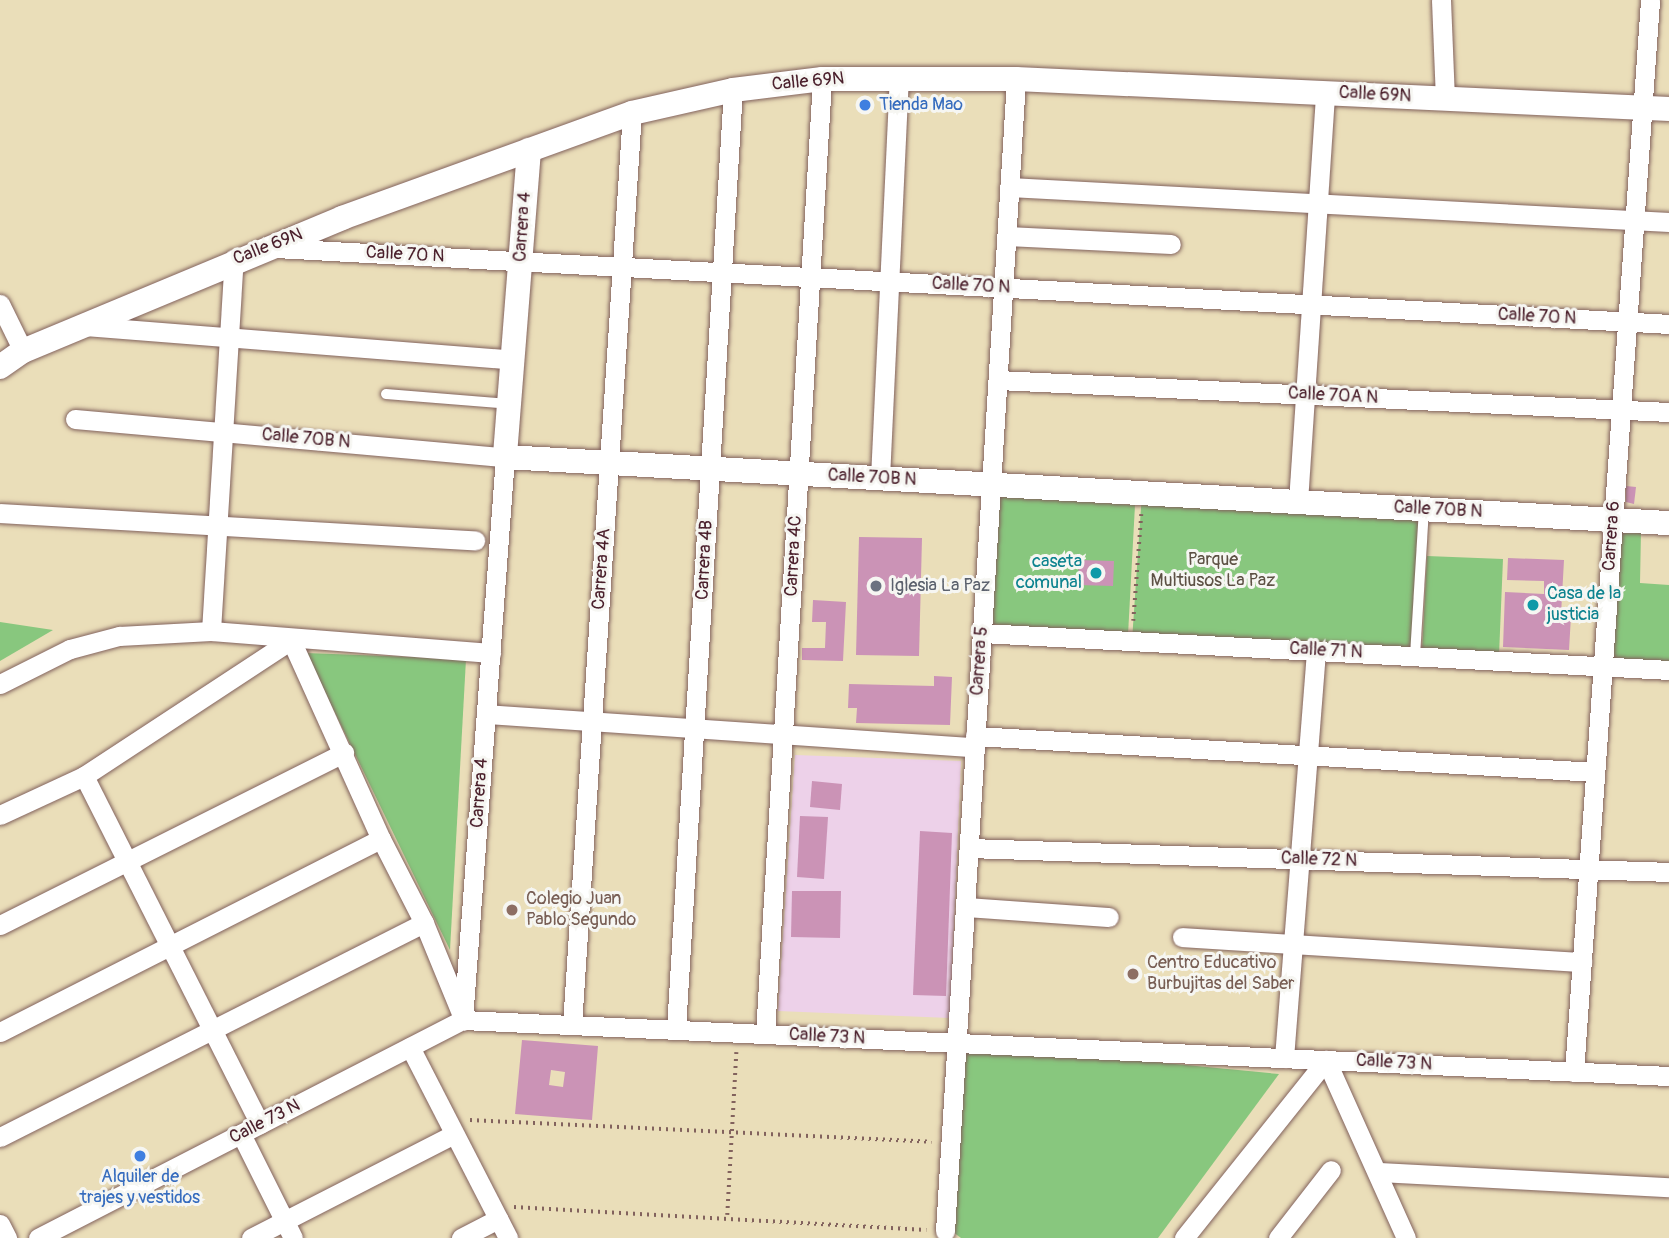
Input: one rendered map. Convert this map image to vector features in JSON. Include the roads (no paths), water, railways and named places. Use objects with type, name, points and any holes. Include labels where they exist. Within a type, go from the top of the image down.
[{"type":"street","points":[[1441,0],[1445,99]]},
{"type":"street","name":"Carrera 6","points":[[1574,1072],[1650,0]]},
{"type":"street","points":[[880,478],[899,77]]},
{"type":"street","name":"Calle 69N","points":[[0,367],[23,351],[234,259],[273,247],[632,113],[733,90],[822,79],[1016,79],[1669,109]]},
{"type":"street","name":"Carrera 4C","points":[[765,1034],[822,79]]},
{"type":"street","name":"Carrera 5","points":[[947,1236],[950,1143],[1016,79]]},
{"type":"street","name":"Carrera 4B","points":[[676,1029],[733,90]]},
{"type":"street","points":[[1298,502],[1325,93]]},
{"type":"street","name":"Carrera 4A","points":[[572,1025],[632,113]]},
{"type":"street","name":"Carrera 4","points":[[463,1020],[528,150]]},
{"type":"street","points":[[1010,187],[1669,222]]},
{"type":"street","points":[[1007,236],[1171,244]]},
{"type":"street","name":"Calle 70 N","points":[[273,247],[1669,324]]},
{"type":"street","points":[[211,631],[215,524],[234,259]]},
{"type":"street","points":[[0,304],[23,351]]},
{"type":"street","points":[[82,326],[513,360]]},
{"type":"street","name":"Calle 70A N","points":[[998,380],[1669,412]]},
{"type":"street","name":"Calle 70B N","points":[[75,419],[505,457],[1669,523]]},
{"type":"street","points":[[0,513],[475,540]]},
{"type":"street","points":[[0,684],[70,649],[119,636],[211,631],[291,640],[491,653]]},
{"type":"street","name":"Calle 71 N","points":[[982,633],[1669,670]]},
{"type":"street","points":[[291,640],[381,839],[424,923],[463,1020]]},
{"type":"street","points":[[0,815],[84,776],[291,640]]},
{"type":"street","points":[[1284,1058],[1316,651]]},
{"type":"street","points":[[486,714],[783,734],[1308,755],[1595,772]]},
{"type":"street","points":[[0,925],[344,753]]},
{"type":"street","points":[[84,776],[260,1124]]},
{"type":"street","points":[[0,1032],[381,839]]},
{"type":"street","name":"Calle 72 N","points":[[969,848],[1669,872]]},
{"type":"street","points":[[965,907],[1108,917]]},
{"type":"street","points":[[0,1137],[424,923]]},
{"type":"street","points":[[1182,937],[1582,962]]},
{"type":"street","name":"Calle 73 N","points":[[38,1238],[463,1020],[1669,1076]]},
{"type":"street","points":[[410,1047],[508,1238]]},
{"type":"street","points":[[1184,1238],[1326,1060],[1379,1172],[1406,1238]]},
{"type":"street","points":[[251,1238],[288,1229],[451,1127]]},
{"type":"street","points":[[241,1134],[288,1229]]},
{"type":"street","points":[[1278,1238],[1331,1170]]},
{"type":"street","points":[[1379,1172],[1669,1187]]},
{"type":"street","points":[[461,1238],[495,1212]]},
{"type":"street","points":[[0,1224],[7,1238]]},
{"type":"lane","points":[[386,394],[509,404]]},
{"type":"lane","points":[[1415,656],[1424,509]]},
{"type":"place","name":"Tienda Mao","points":[[865,105]]},
{"type":"place","name":"caseta comunal","points":[[1096,573]]},
{"type":"place","name":"Iglesia La Paz","points":[[876,586]]},
{"type":"place","name":"Casa de la justicia","points":[[1533,605]]},
{"type":"place","name":"Colegio Juan Pablo Segundo","points":[[512,910]]},
{"type":"place","name":"Centro Educativo Burbujitas del Saber","points":[[1133,974]]},
{"type":"place","name":"Alquiler de trajes y vestidos","points":[[140,1156]]},
{"type":"park label","name":"Parque Multiusos La Paz","points":[[1213,571]]}]
